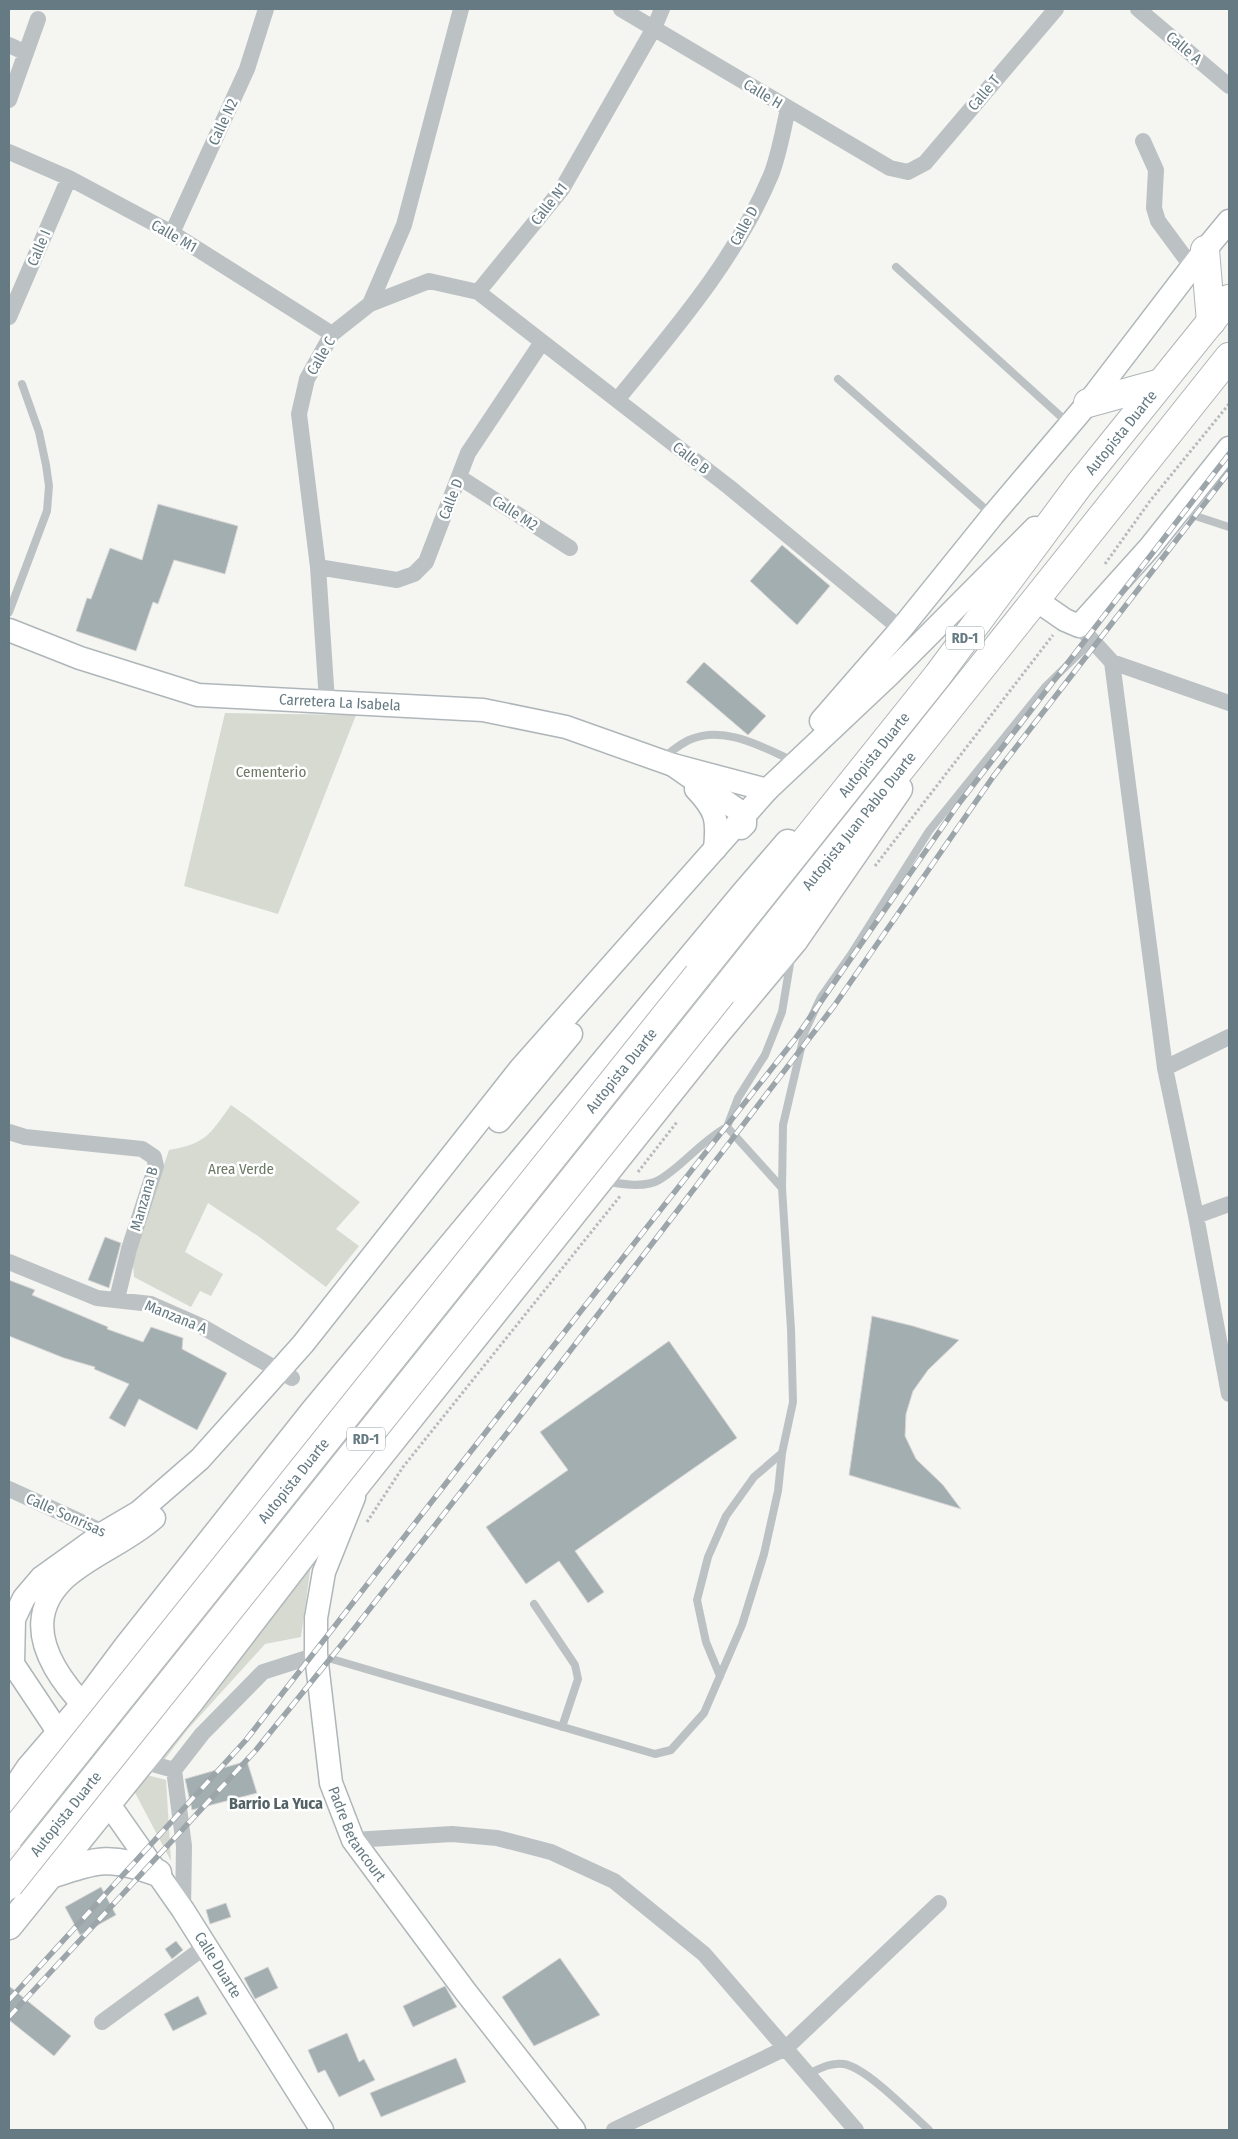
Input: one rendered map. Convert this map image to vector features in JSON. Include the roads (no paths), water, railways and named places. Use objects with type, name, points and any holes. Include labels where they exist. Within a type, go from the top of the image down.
[{"type":"highway","points":[[1198,259],[1211,322]]},
{"type":"highway","name":"Autopista Duarte","points":[[9,1837],[938,674],[1078,485],[1229,299]]},
{"type":"highway","name":"RD-1","points":[[996,649],[1229,357]]},
{"type":"highway","points":[[1088,404],[1161,383]]},
{"type":"highway","name":"Autopista Juan Pablo Duarte","points":[[722,993],[996,649]]},
{"type":"highway","name":"Autopista Duarte","points":[[9,1885],[722,993]]},
{"type":"main road","points":[[767,790],[789,759],[901,629],[993,515],[1088,404],[1229,221]]},
{"type":"main road","points":[[1036,600],[1085,634],[1178,511],[1228,452]]},
{"type":"main road","points":[[142,1762],[83,1706],[49,1661],[42,1640],[41,1615],[51,1594],[65,1578],[114,1537],[151,1520],[209,1471],[520,1070],[767,790],[889,675],[1078,485]]},
{"type":"main road","name":"Carretera La Isabela","points":[[9,630],[89,661],[198,695],[483,710],[566,726],[667,763]]},
{"type":"main road","points":[[9,1926],[142,1762],[359,1482],[599,1180],[712,1039],[794,941],[996,649]]},
{"type":"main road","points":[[9,1799],[29,1769],[83,1706],[127,1647],[314,1411],[744,894],[938,674]]},
{"type":"main road","points":[[667,763],[767,790]]},
{"type":"main road","points":[[667,763],[745,815]]},
{"type":"main road","points":[[667,763],[712,809],[718,823],[715,849]]},
{"type":"main road","points":[[286,1374],[745,824],[745,815]]},
{"type":"main road","name":"Padre Betancourt","points":[[359,1482],[324,1572],[316,1618],[316,1655],[331,1783],[353,1840],[465,1991],[574,2130]]},
{"type":"main road","name":"Calle Duarte","points":[[114,1537],[41,1578],[24,1598],[14,1619],[13,1664],[183,1910],[322,2130]]},
{"type":"main road","points":[[178,1584],[177,1605],[221,1641],[244,1631]]},
{"type":"main road","points":[[29,1769],[75,1754],[92,1751],[142,1762]]},
{"type":"main road","points":[[51,1874],[93,1861],[106,1860],[135,1864],[158,1873]]},
{"type":"street","name":"Calle N2","points":[[172,233],[247,69],[266,9]]},
{"type":"street","name":"Calle C","points":[[327,702],[318,568],[299,414],[307,378],[332,334],[370,304],[404,224],[461,9]]},
{"type":"street","name":"Calle H","points":[[622,9],[890,168],[908,172]]},
{"type":"street","name":"Calle N1","points":[[478,292],[562,189],[654,28],[662,9]]},
{"type":"street","name":"Calle T","points":[[908,172],[925,162],[1056,9]]},
{"type":"street","name":"Calle A","points":[[1138,9],[1229,86]]},
{"type":"street","points":[[9,100],[38,19]]},
{"type":"street","points":[[9,45],[26,53]]},
{"type":"street","name":"Calle D","points":[[617,400],[692,306],[742,234],[771,174],[788,109]]},
{"type":"street","points":[[1144,141],[1156,170],[1154,208],[1158,221],[1198,259]]},
{"type":"street","name":"Calle M1","points":[[9,152],[69,178],[172,233],[332,334]]},
{"type":"street","name":"Calle I","points":[[9,317],[69,178]]},
{"type":"street","points":[[370,304],[429,281],[478,292]]},
{"type":"street","name":"Calle B","points":[[478,292],[729,487],[901,629]]},
{"type":"street","name":"Calle D","points":[[318,568],[397,580],[414,574],[426,562],[468,453],[542,342]]},
{"type":"street","name":"Calle M2","points":[[460,477],[570,548]]},
{"type":"street","points":[[1085,634],[1112,662],[1229,702]]},
{"type":"street","points":[[1112,662],[1165,1068],[1196,1216],[1229,1394]]},
{"type":"street","points":[[1165,1068],[1229,1037]]},
{"type":"street","name":"Manzana B","points":[[9,1132],[25,1137],[142,1149],[154,1157],[156,1166],[129,1249],[116,1299]]},
{"type":"street","points":[[1196,1216],[1229,1204]]},
{"type":"street","name":"Manzana A","points":[[9,1262],[97,1298],[151,1304],[201,1326],[286,1374]]},
{"type":"street","name":"Calle Sonrisas","points":[[9,1489],[114,1537]]},
{"type":"street","points":[[183,1910],[184,1846],[174,1770],[202,1734],[262,1672],[316,1655]]},
{"type":"street","points":[[142,1762],[174,1770]]},
{"type":"street","points":[[353,1840],[452,1834],[497,1838],[551,1852],[614,1882],[704,1954],[856,2130]]},
{"type":"street","points":[[614,2130],[786,2048],[939,1903]]},
{"type":"street","points":[[102,2022],[206,1946]]},
{"type":"lane","points":[[896,268],[1070,425]]},
{"type":"lane","points":[[838,380],[993,515]]},
{"type":"lane","points":[[9,612],[47,510],[49,486],[39,432],[22,384]]},
{"type":"lane","points":[[1178,511],[1229,527]]},
{"type":"lane","points":[[316,1655],[655,1754],[672,1750],[704,1713],[742,1626],[764,1554],[778,1492],[782,1453],[793,1402],[791,1329],[782,1188],[783,1124],[805,1031],[821,998],[852,953],[929,831],[1046,686],[1085,634]]},
{"type":"lane","points":[[667,763],[690,739],[715,734],[755,744],[789,759]]},
{"type":"lane","points":[[599,1180],[628,1185],[658,1181],[713,1134],[727,1127],[738,1098],[765,1055],[782,1012],[794,941]]},
{"type":"lane","points":[[727,1127],[782,1188]]},
{"type":"lane","points":[[720,1676],[706,1642],[697,1600],[708,1557],[726,1516],[754,1477],[782,1453]]},
{"type":"lane","points":[[534,1604],[575,1666],[578,1679],[562,1727]]},
{"type":"lane","points":[[808,2074],[830,2064],[845,2064],[865,2074],[930,2130]]},
{"type":"railway","points":[[9,2000],[246,1740],[795,1039],[957,806],[1229,454]]},
{"type":"railway","points":[[9,2017],[256,1750],[347,1638],[521,1415],[834,1006],[993,777],[1229,472]]},
{"type":"district","name":"Barrio La Yuca","points":[[276,1803]]},
{"type":"park label","name":"Cementerio","points":[[271,772]]},
{"type":"park label","name":"Area Verde","points":[[241,1169]]}]
